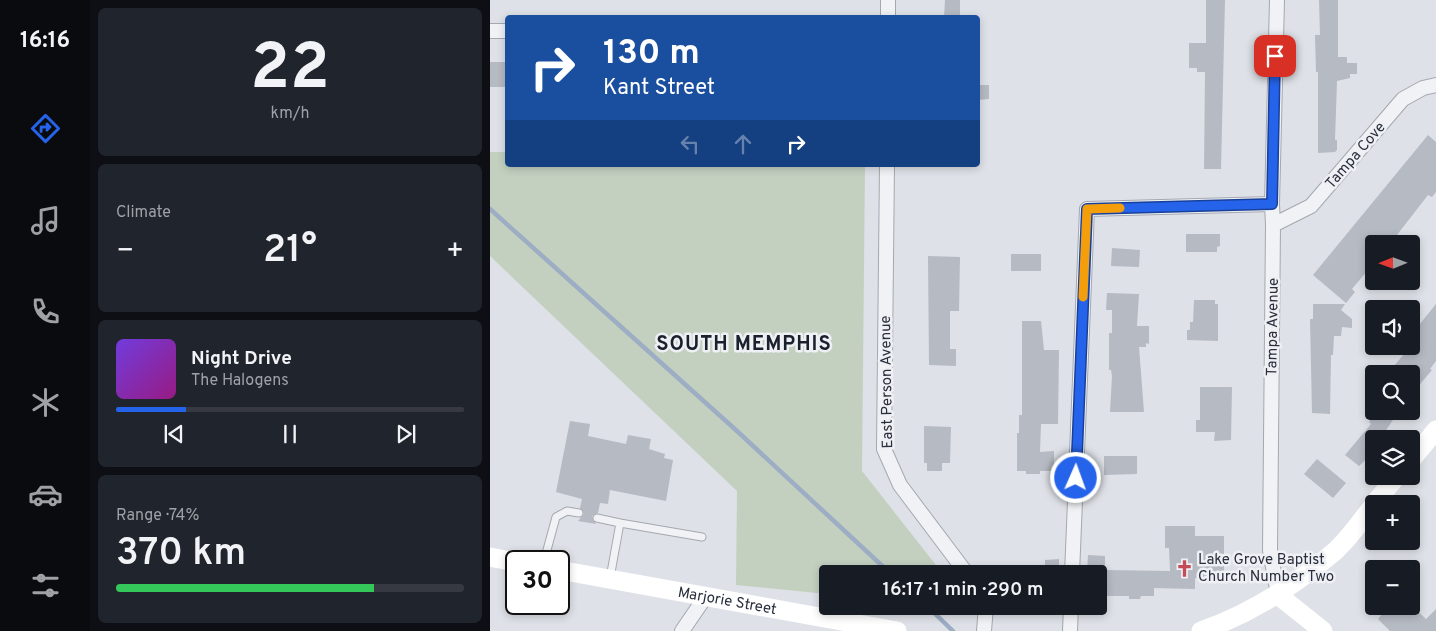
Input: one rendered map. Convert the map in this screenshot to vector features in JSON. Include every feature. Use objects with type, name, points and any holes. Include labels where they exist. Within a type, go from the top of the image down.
[{"type":"street","points":[[888,0],[888,15]]},
{"type":"street","name":"Tampa Avenue","points":[[1277,0],[1272,204],[1270,550],[1278,595]]},
{"type":"street","points":[[490,31],[505,31]]},
{"type":"street","name":"Tampa Cove","points":[[1273,225],[1312,206],[1403,99],[1423,88],[1436,85]]},
{"type":"street","name":"East Person Avenue","points":[[887,167],[884,449],[900,485],[960,565]]},
{"type":"street","points":[[1072,565],[1087,209],[1272,204]]},
{"type":"street","points":[[1420,449],[1436,430]]},
{"type":"street","points":[[1381,495],[1390,485]]},
{"type":"street","points":[[1201,631],[1224,623],[1278,595],[1335,551],[1365,515]]},
{"type":"street","points":[[490,557],[505,560]]},
{"type":"street","name":"Marjorie Street","points":[[570,572],[890,630]]},
{"type":"street","points":[[1278,595],[1323,631]]},
{"type":"street","points":[[682,631],[706,596]]},
{"type":"street","points":[[984,631],[987,615]]},
{"type":"street","points":[[1070,631],[1071,615]]},
{"type":"lane","points":[[547,550],[556,517],[567,511],[579,513]]},
{"type":"lane","points":[[597,518],[702,537]]},
{"type":"lane","points":[[610,579],[620,523]]},
{"type":"green space","points":[[490,152],[505,152],[505,167],[865,167],[862,471],[936,565],[819,565],[819,593],[736,585],[737,491],[490,256]]},
{"type":"building","points":[[945,0],[960,0],[960,15],[944,15]]},
{"type":"building","points":[[1206,0],[1225,0],[1221,169],[1204,169],[1205,72],[1197,72],[1197,68],[1189,68],[1189,43],[1206,43]]},
{"type":"building","points":[[1319,0],[1338,0],[1338,57],[1347,57],[1347,63],[1357,63],[1357,74],[1350,74],[1350,78],[1337,81],[1335,140],[1337,140],[1337,150],[1335,152],[1318,153],[1318,72],[1316,72],[1315,35],[1320,35]]},
{"type":"building","points":[[490,62],[505,62],[505,87],[490,87]]},
{"type":"building","points":[[980,85],[989,85],[989,99],[980,100]]},
{"type":"building","points":[[1428,135],[1436,142],[1436,192],[1432,197],[1428,195],[1397,235],[1365,235],[1365,274],[1352,289],[1355,292],[1346,303],[1313,275]]},
{"type":"building","points":[[1186,234],[1220,234],[1220,246],[1217,247],[1217,252],[1186,252]]},
{"type":"building","points":[[1112,248],[1140,250],[1139,267],[1111,266]]},
{"type":"building","points":[[1011,254],[1041,254],[1041,271],[1011,271]]},
{"type":"building","points":[[928,256],[960,257],[959,311],[950,311],[950,349],[956,349],[956,366],[929,365]]},
{"type":"building","points":[[1107,293],[1139,294],[1137,326],[1149,326],[1149,344],[1146,343],[1146,347],[1139,347],[1144,412],[1110,412],[1112,376],[1111,370],[1109,370],[1109,333],[1112,333],[1112,310],[1106,310]]},
{"type":"building","points":[[1194,300],[1215,300],[1215,304],[1218,304],[1218,341],[1187,340],[1187,330],[1190,330],[1190,322],[1193,322]]},
{"type":"building","points":[[1313,304],[1345,304],[1341,310],[1352,319],[1352,328],[1342,327],[1341,336],[1334,336],[1333,355],[1331,355],[1330,414],[1312,413],[1310,319],[1313,319]]},
{"type":"building","points":[[1436,304],[1436,361],[1430,369],[1432,370],[1420,384],[1420,365],[1395,365],[1403,355],[1420,355],[1420,324]]},
{"type":"building","points":[[1022,321],[1041,321],[1044,350],[1059,350],[1058,424],[1041,424],[1040,452],[1054,451],[1054,471],[1040,471],[1040,474],[1026,474],[1026,471],[1017,471],[1017,433],[1019,433],[1019,415],[1022,415]]},
{"type":"building","points":[[1200,387],[1232,387],[1231,440],[1214,441],[1215,432],[1196,432],[1196,420],[1200,420]]},
{"type":"building","points":[[1370,420],[1393,420],[1386,430],[1366,430],[1371,424],[1369,422]]},
{"type":"building","points":[[570,421],[590,424],[588,436],[626,444],[628,435],[651,439],[649,449],[665,454],[664,458],[673,460],[666,501],[610,490],[608,504],[600,503],[598,513],[592,516],[596,524],[578,521],[584,514],[580,508],[582,499],[556,492]]},
{"type":"building","points":[[924,426],[951,427],[950,463],[942,463],[942,471],[927,471],[927,463],[924,463]]},
{"type":"building","points":[[1365,431],[1365,460],[1359,466],[1345,455]]},
{"type":"building","points":[[1104,456],[1137,456],[1137,474],[1104,475]]},
{"type":"building","points":[[1317,459],[1346,483],[1333,498],[1304,474]]},
{"type":"building","points":[[1165,526],[1195,526],[1195,536],[1224,536],[1224,579],[1195,578],[1195,589],[1154,588],[1154,596],[1141,596],[1140,599],[1129,599],[1129,596],[1107,596],[1107,570],[1170,571],[1169,548],[1165,548]]},
{"type":"building","points":[[1088,555],[1105,556],[1105,565],[1087,565]]},
{"type":"building","points":[[1059,559],[1059,565],[1045,565],[1045,560]]},
{"type":"building","points":[[1436,609],[1436,631],[1390,631],[1378,619],[1381,615],[1420,615],[1420,613],[1426,619]]},
{"type":"waterway","points":[[490,209],[737,431],[881,565]]},
{"type":"waterway","points":[[936,615],[953,631]]},
{"type":"slow traffic","points":[[1083,297],[1087,209],[1120,208]]},
{"type":"place","name":"Lake Grove Baptist Church Number Two","points":[[1184,568]]},
{"type":"district","name":"SOUTH MEMPHIS","points":[[744,343]]},
{"type":"route","points":[[1076,478],[1087,209],[1272,204],[1275,56]]}]
